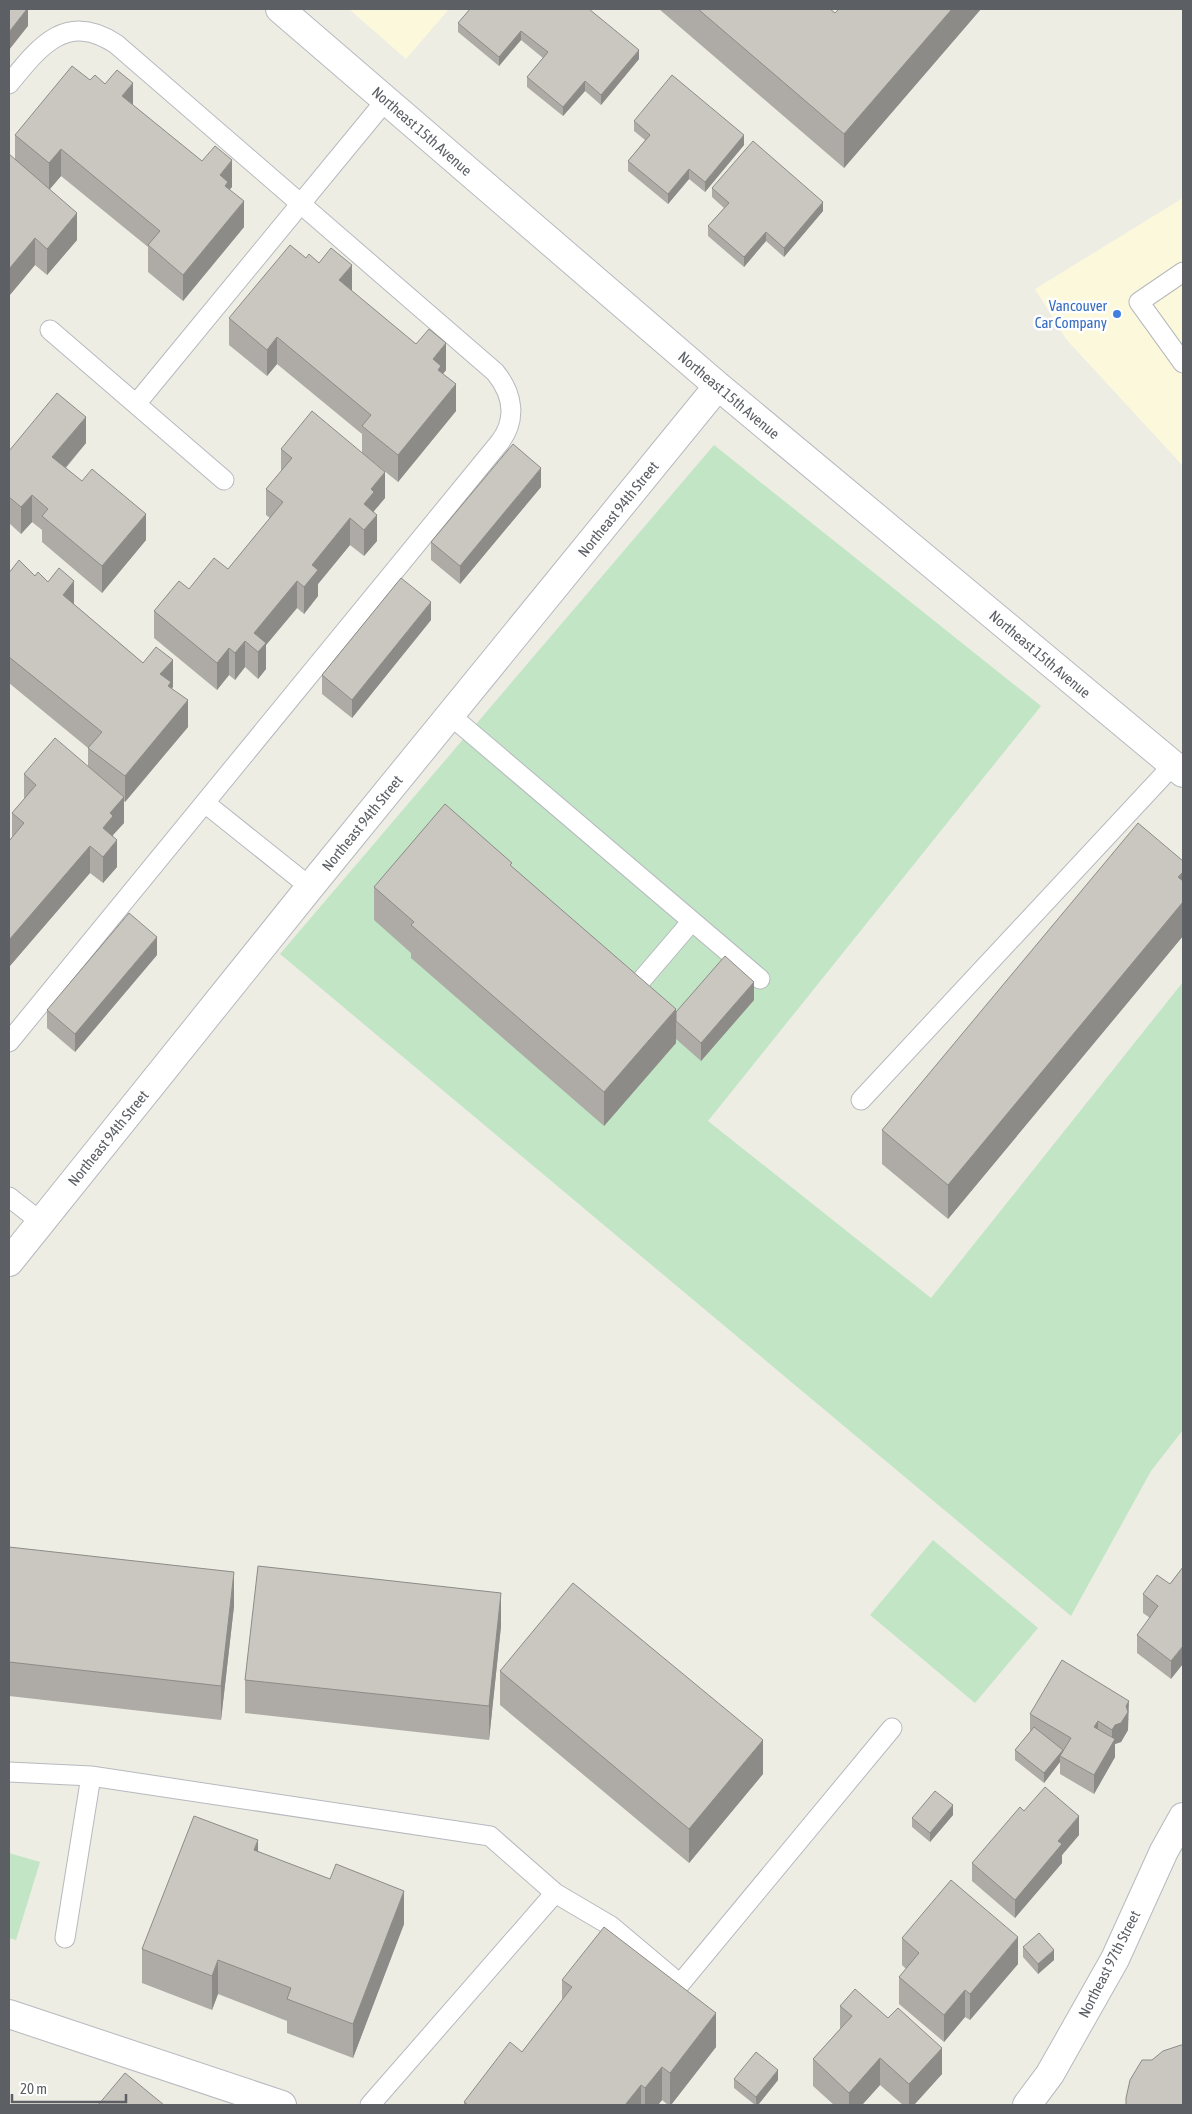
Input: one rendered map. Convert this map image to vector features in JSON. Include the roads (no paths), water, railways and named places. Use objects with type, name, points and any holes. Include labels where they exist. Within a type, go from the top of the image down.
[{"type":"street","name":"Northeast 15th Avenue","points":[[280,9],[718,386],[1178,769]]},
{"type":"street","name":"Northeast 94th Street","points":[[9,1262],[450,714],[718,386]]},
{"type":"street","name":"Northeast 97th Street","points":[[1027,2105],[1050,2074],[1116,1959],[1164,1851],[1183,1817]]},
{"type":"street","points":[[9,2014],[282,2105]]},
{"type":"lane","points":[[9,84],[34,53],[53,38],[76,31],[88,32],[107,38],[495,372],[502,380],[509,395],[512,411],[505,435],[500,442],[9,1042]]},
{"type":"lane","points":[[136,404],[386,100]]},
{"type":"lane","points":[[1183,272],[1139,302],[1183,363]]},
{"type":"lane","points":[[50,330],[224,480]]},
{"type":"lane","points":[[450,714],[760,979]]},
{"type":"lane","points":[[861,1100],[1178,769]]},
{"type":"lane","points":[[205,803],[310,887]]},
{"type":"lane","points":[[633,990],[692,921]]},
{"type":"lane","points":[[9,1197],[41,1222]]},
{"type":"lane","points":[[9,1772],[91,1776],[490,1836],[555,1893],[611,1926],[680,1984],[892,1728]]},
{"type":"lane","points":[[65,1938],[91,1776]]},
{"type":"lane","points":[[370,2105],[555,1893]]},
{"type":"place","name":"Vancouver Car Company","points":[[1117,314]]}]
